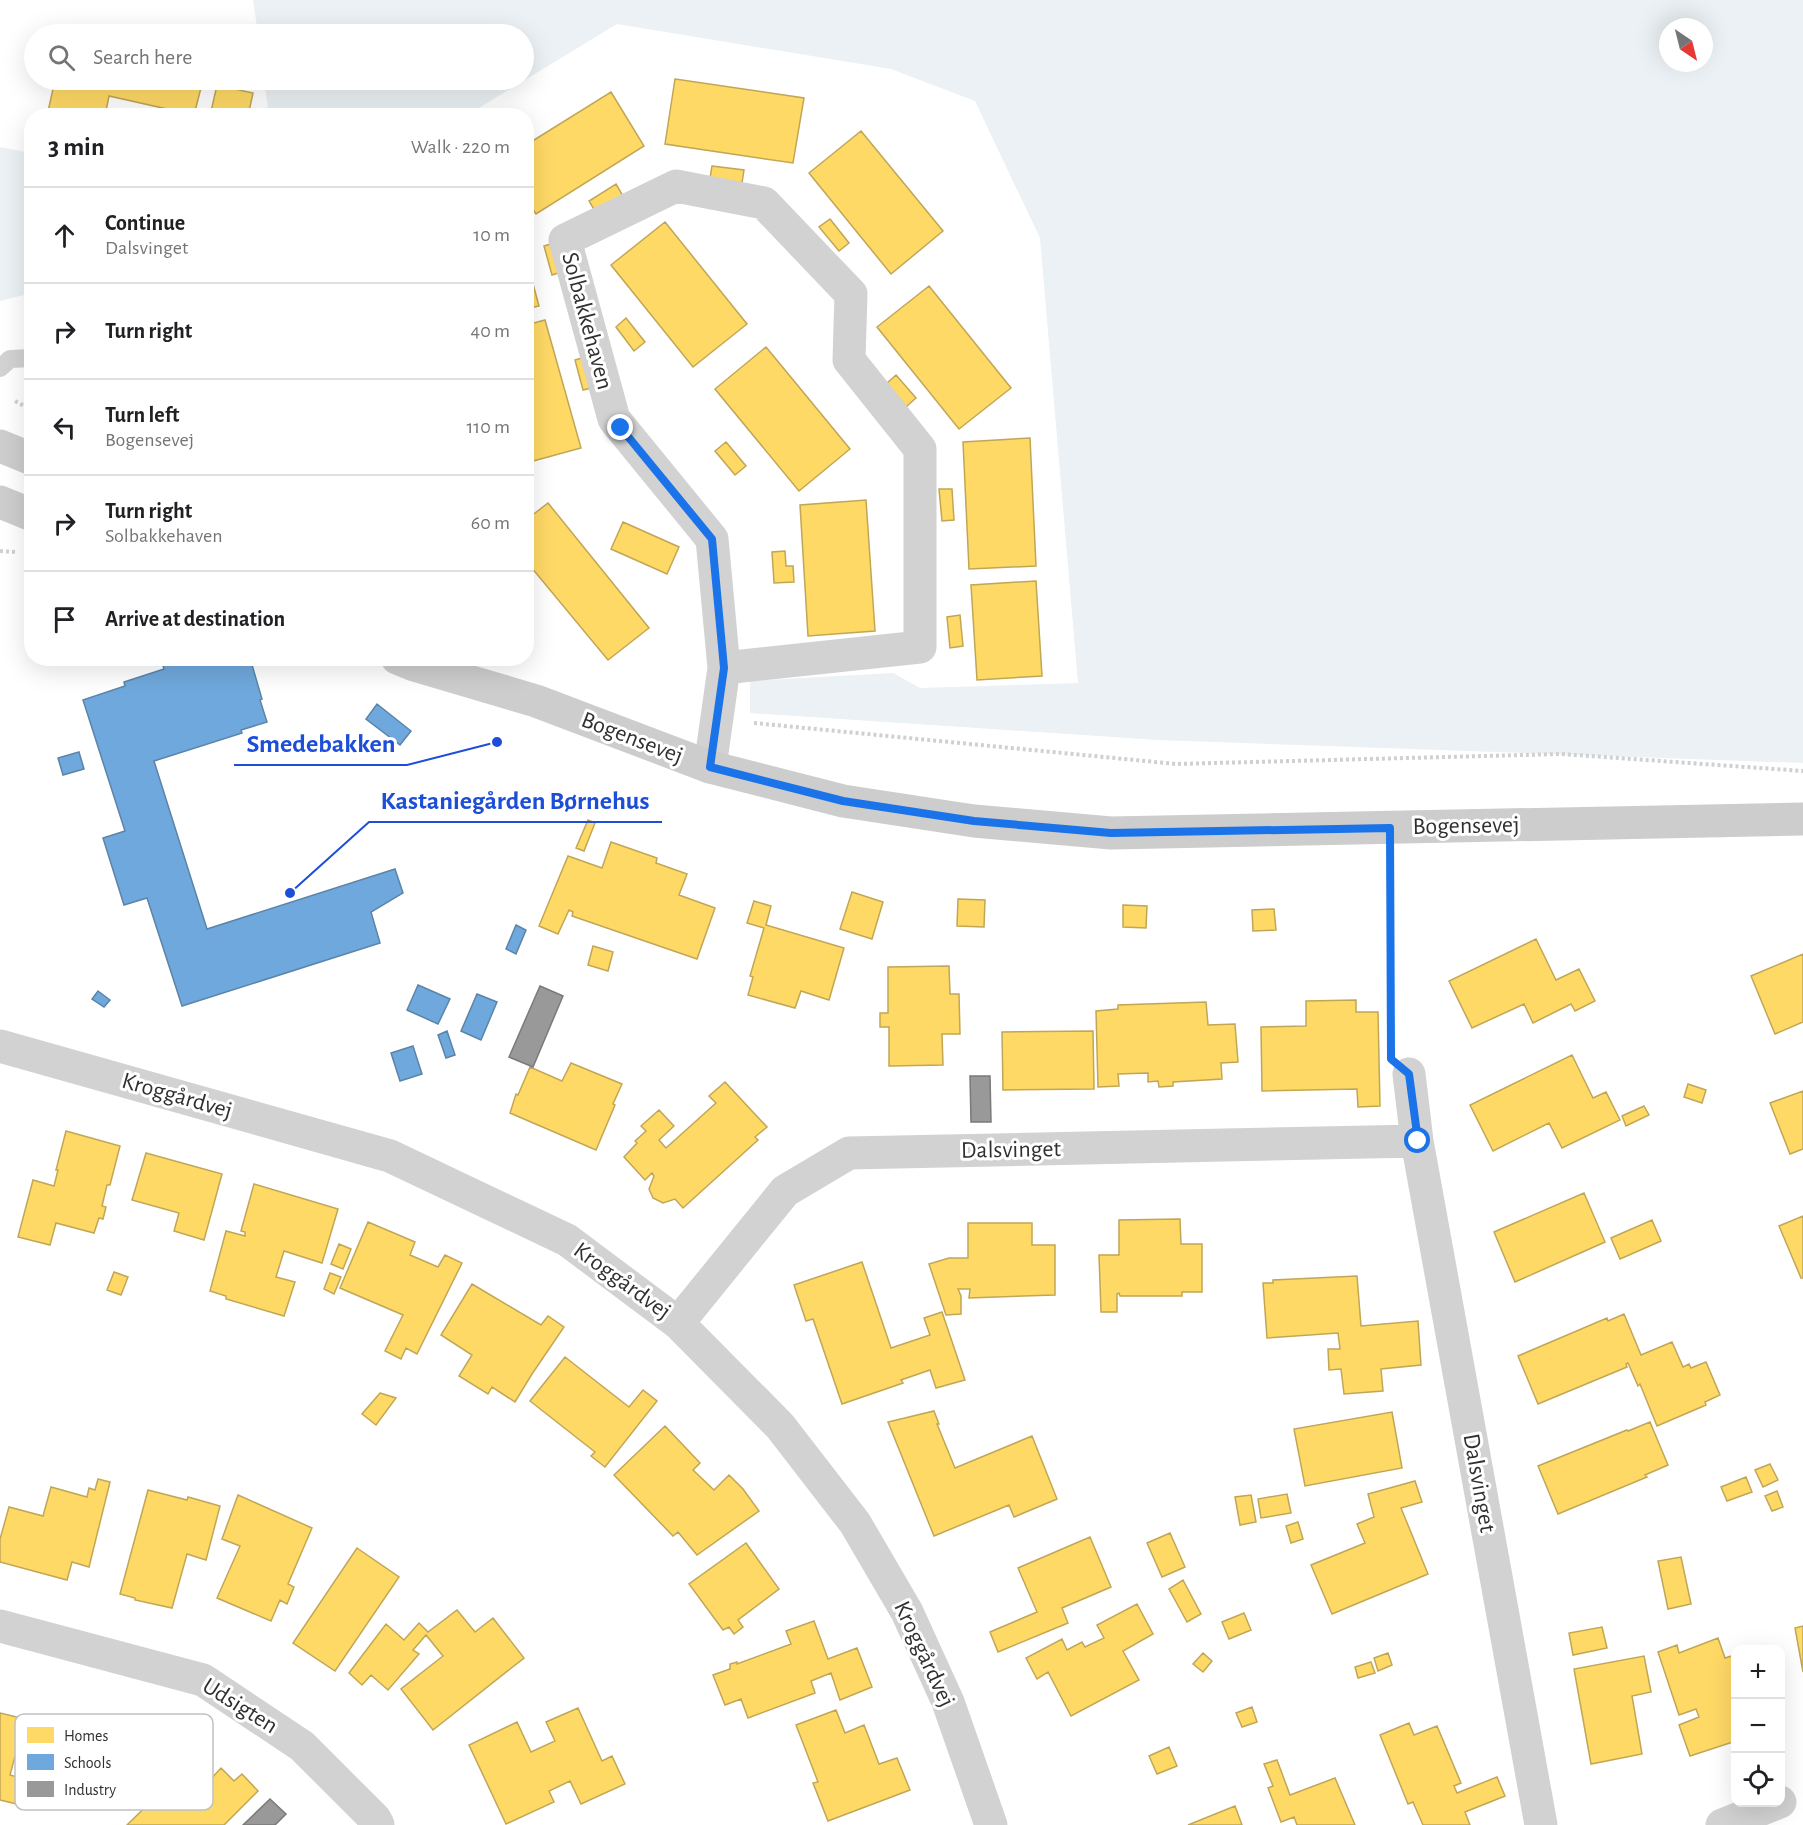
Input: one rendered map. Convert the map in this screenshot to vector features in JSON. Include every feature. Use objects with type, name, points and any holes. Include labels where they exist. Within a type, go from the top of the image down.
[{"type":"main road","points":[[0,446],[24,456]]},
{"type":"main road","points":[[0,502],[24,512]]},
{"type":"main road","name":"Bogensevej","points":[[417,666],[536,701],[710,767],[843,801],[974,821],[1111,833],[1803,819]]},
{"type":"main road","name":"Bogensevej","points":[[477,666],[536,701]]},
{"type":"street","name":"Solbakkehaven","points":[[710,767],[724,668],[712,539],[614,419],[565,240],[676,186],[764,203],[851,294],[849,360],[920,449],[920,647],[724,668]]},
{"type":"street","name":"Kroggårdvej","points":[[0,1046],[390,1156],[567,1240],[678,1323],[780,1426],[855,1524],[907,1612],[948,1702],[991,1825]]},
{"type":"street","name":"Dalsvinget","points":[[1409,1074],[1418,1141],[1541,1825]]},
{"type":"street","name":"Dalsvinget","points":[[678,1323],[786,1191],[849,1153],[1418,1141]]},
{"type":"street","name":"Udsigten","points":[[0,1626],[203,1680],[302,1746],[375,1819],[378,1825]]},
{"type":"street","points":[[1785,1800],[1803,1794]]},
{"type":"street","points":[[1722,1825],[1767,1807]]},
{"type":"lane","points":[[0,368],[10,359],[24,358]]},
{"type":"path","points":[[15,401],[24,406]]},
{"type":"path","points":[[0,551],[15,552]]},
{"type":"path","points":[[717,719],[1176,764],[1561,754],[1803,771]]},
{"type":"path","points":[[1390,828],[1391,1059],[1409,1074]]},
{"type":"shaded area","points":[[253,0],[1803,0],[1803,763],[1158,740],[750,713],[750,681],[893,673],[920,688],[1078,683],[1040,238],[975,101],[891,69],[617,24],[534,74],[534,24],[257,24]]},
{"type":"shaded area","points":[[265,90],[508,90],[479,108],[268,108]]},
{"type":"shaded area","points":[[0,147],[24,152],[24,295],[0,301]]},
{"type":"building: Homes","points":[[675,79],[804,98],[793,163],[665,144]]},
{"type":"building: Homes","points":[[53,90],[200,90],[196,108],[163,108],[109,96],[107,108],[49,108]]},
{"type":"building: Homes","points":[[216,90],[240,90],[253,93],[250,108],[212,108]]},
{"type":"building: Homes","points":[[611,92],[644,146],[536,214],[534,211],[534,140]]},
{"type":"building: Homes","points":[[861,131],[943,231],[891,274],[809,173]]},
{"type":"building: Homes","points":[[712,166],[744,170],[742,183],[710,178]]},
{"type":"building: Homes","points":[[616,184],[623,196],[596,213],[589,201]]},
{"type":"building: Homes","points":[[830,219],[849,243],[839,251],[819,227]]},
{"type":"building: Homes","points":[[665,222],[747,324],[693,367],[611,265]]},
{"type":"building: Homes","points":[[557,242],[565,271],[552,275],[544,246]]},
{"type":"building: Homes","points":[[929,286],[1011,388],[959,429],[877,327]]},
{"type":"building: Homes","points":[[534,288],[539,306],[534,307]]},
{"type":"building: Homes","points":[[626,318],[645,342],[634,351],[616,327]]},
{"type":"building: Homes","points":[[545,320],[581,448],[534,461],[534,323]]},
{"type":"building: Homes","points":[[766,347],[850,449],[799,491],[715,389]]},
{"type":"building: Homes","points":[[588,356],[596,387],[583,390],[575,360]]},
{"type":"building: Homes","points":[[896,375],[916,398],[906,407],[887,383]]},
{"type":"building: Homes","points":[[1030,438],[1036,566],[969,569],[963,442]]},
{"type":"building: Homes","points":[[726,442],[746,466],[735,475],[715,451]]},
{"type":"building: Homes","points":[[939,489],[952,489],[954,520],[942,521]]},
{"type":"building: Homes","points":[[866,500],[875,631],[808,636],[800,505]]},
{"type":"building: Homes","points":[[548,503],[649,628],[608,660],[534,571],[534,514]]},
{"type":"building: Homes","points":[[623,522],[679,547],[667,574],[611,549]]},
{"type":"building: Homes","points":[[785,551],[786,566],[793,566],[794,582],[774,583],[772,552]]},
{"type":"building: Homes","points":[[1036,581],[1042,676],[977,680],[971,585]]},
{"type":"building: Homes","points":[[960,615],[963,646],[950,648],[947,617]]},
{"type":"building: Homes","points":[[588,820],[595,823],[584,851],[576,848]]},
{"type":"building: Homes","points":[[611,842],[657,858],[656,863],[687,874],[679,895],[715,908],[697,959],[572,916],[573,912],[569,910],[558,934],[539,926],[568,856],[602,868]]},
{"type":"building: Homes","points":[[852,892],[883,902],[872,939],[840,929]]},
{"type":"building: Homes","points":[[958,899],[985,900],[984,927],[957,926]]},
{"type":"building: Homes","points":[[754,901],[771,906],[766,925],[844,948],[829,1000],[801,991],[795,1008],[748,995],[753,977],[750,976],[764,928],[747,923]]},
{"type":"building: Homes","points":[[1123,905],[1147,906],[1146,928],[1123,927]]},
{"type":"building: Homes","points":[[1274,909],[1276,930],[1253,931],[1252,910]]},
{"type":"building: Homes","points":[[1536,939],[1556,980],[1579,969],[1595,1001],[1575,1011],[1571,1004],[1533,1023],[1524,1004],[1472,1028],[1449,981]]},
{"type":"building: Homes","points":[[593,946],[613,952],[608,971],[588,965]]},
{"type":"building: Homes","points":[[1803,954],[1803,1022],[1775,1034],[1751,976]]},
{"type":"building: Homes","points":[[949,966],[950,994],[959,994],[960,1034],[942,1034],[943,1065],[889,1066],[889,1027],[880,1027],[880,1013],[888,1013],[888,967]]},
{"type":"building: Homes","points":[[1356,1000],[1356,1012],[1378,1012],[1380,1106],[1358,1107],[1357,1089],[1262,1091],[1261,1027],[1306,1026],[1306,1001]]},
{"type":"building: Homes","points":[[1206,1002],[1208,1025],[1235,1024],[1238,1062],[1221,1063],[1222,1079],[1173,1082],[1173,1086],[1159,1087],[1158,1081],[1148,1082],[1148,1073],[1118,1074],[1119,1086],[1098,1087],[1096,1011],[1118,1009],[1118,1005]]},
{"type":"building: Homes","points":[[1093,1031],[1094,1089],[1003,1090],[1002,1032]]},
{"type":"building: Homes","points":[[1572,1055],[1593,1098],[1606,1092],[1620,1120],[1562,1148],[1549,1123],[1493,1151],[1470,1105]]},
{"type":"building: Homes","points":[[571,1063],[622,1084],[596,1150],[510,1113],[516,1094],[518,1095],[530,1067],[562,1081]]},
{"type":"building: Homes","points":[[725,1082],[767,1127],[755,1137],[758,1140],[683,1208],[675,1199],[663,1203],[653,1198],[649,1189],[654,1176],[652,1173],[645,1180],[624,1157],[637,1143],[635,1141],[646,1131],[641,1126],[659,1110],[674,1126],[659,1140],[666,1148],[716,1103],[709,1096]]},
{"type":"building: Homes","points":[[1688,1084],[1706,1090],[1702,1103],[1684,1097]]},
{"type":"building: Homes","points":[[1803,1091],[1803,1149],[1790,1154],[1770,1103]]},
{"type":"building: Homes","points":[[1644,1106],[1649,1115],[1626,1126],[1622,1116]]},
{"type":"building: Homes","points":[[66,1131],[120,1146],[102,1206],[106,1207],[103,1219],[99,1218],[94,1233],[56,1223],[50,1245],[18,1237],[33,1180],[54,1186]]},
{"type":"building: Homes","points":[[146,1153],[222,1174],[204,1240],[174,1231],[179,1213],[132,1200]]},
{"type":"building: Homes","points":[[254,1184],[338,1209],[322,1263],[284,1251],[276,1277],[295,1282],[284,1316],[226,1299],[226,1296],[210,1291],[226,1231],[245,1236],[245,1232],[241,1231]]},
{"type":"building: Homes","points":[[1584,1193],[1605,1242],[1515,1282],[1494,1232]]},
{"type":"building: Homes","points":[[1803,1216],[1803,1278],[1801,1278],[1779,1226]]},
{"type":"building: Homes","points":[[1180,1219],[1181,1244],[1202,1244],[1202,1292],[1182,1292],[1182,1296],[1120,1296],[1119,1293],[1117,1294],[1117,1312],[1101,1312],[1099,1255],[1119,1255],[1119,1220]]},
{"type":"building: Homes","points":[[1652,1220],[1661,1241],[1620,1259],[1611,1238]]},
{"type":"building: Homes","points":[[368,1222],[415,1242],[410,1255],[438,1267],[445,1255],[462,1263],[417,1354],[406,1348],[401,1359],[385,1351],[403,1315],[340,1288]]},
{"type":"building: Homes","points":[[968,1223],[1032,1223],[1032,1245],[1055,1245],[1055,1295],[969,1298],[970,1289],[958,1289],[961,1296],[961,1314],[946,1315],[929,1264],[949,1258],[968,1258]]},
{"type":"building: Homes","points":[[339,1244],[351,1249],[343,1269],[331,1264]]},
{"type":"building: Homes","points":[[862,1262],[891,1348],[930,1335],[924,1318],[942,1312],[965,1380],[936,1388],[930,1370],[901,1380],[903,1383],[842,1404],[813,1319],[806,1321],[794,1285]]},
{"type":"building: Homes","points":[[114,1272],[128,1277],[121,1295],[107,1290]]},
{"type":"building: Homes","points":[[330,1273],[341,1277],[334,1294],[324,1289]]},
{"type":"building: Homes","points":[[1357,1276],[1361,1326],[1418,1321],[1421,1365],[1381,1369],[1383,1391],[1344,1394],[1341,1369],[1329,1370],[1328,1349],[1340,1349],[1338,1333],[1267,1338],[1263,1283],[1273,1283],[1273,1280]]},
{"type":"building: Homes","points":[[472,1284],[541,1325],[548,1316],[564,1327],[515,1402],[492,1387],[488,1394],[459,1376],[472,1355],[441,1335]]},
{"type":"building: Homes","points":[[1624,1314],[1641,1355],[1672,1342],[1683,1367],[1689,1364],[1691,1368],[1706,1362],[1720,1395],[1705,1402],[1706,1405],[1657,1426],[1640,1384],[1638,1386],[1628,1363],[1627,1367],[1538,1404],[1518,1356],[1607,1318],[1608,1321]]},
{"type":"building: Homes","points":[[565,1357],[629,1407],[643,1390],[657,1401],[605,1467],[591,1456],[595,1452],[530,1401]]},
{"type":"building: Homes","points":[[380,1393],[396,1398],[376,1425],[362,1414]]},
{"type":"building: Homes","points":[[934,1411],[955,1468],[1032,1436],[1057,1499],[1014,1517],[1009,1505],[934,1536],[888,1422]]},
{"type":"building: Homes","points":[[1392,1412],[1402,1468],[1305,1486],[1294,1429]]},
{"type":"building: Homes","points":[[1650,1422],[1668,1465],[1645,1475],[1647,1477],[1558,1514],[1538,1466]]},
{"type":"building: Homes","points":[[665,1426],[700,1463],[693,1470],[714,1490],[729,1475],[759,1511],[697,1555],[678,1532],[673,1536],[614,1475]]},
{"type":"building: Homes","points":[[1770,1464],[1778,1480],[1763,1487],[1755,1470]]},
{"type":"building: Homes","points":[[1746,1477],[1752,1492],[1727,1501],[1721,1487]]},
{"type":"building: Homes","points":[[98,1479],[110,1482],[89,1567],[72,1562],[67,1580],[0,1562],[0,1539],[9,1507],[43,1516],[51,1487],[87,1497],[89,1488],[95,1490]]},
{"type":"building: Homes","points":[[1415,1481],[1422,1502],[1401,1508],[1428,1574],[1332,1614],[1311,1565],[1365,1543],[1357,1524],[1374,1517],[1368,1494]]},
{"type":"building: Homes","points":[[148,1490],[187,1500],[188,1497],[220,1506],[206,1560],[187,1554],[172,1608],[135,1600],[135,1598],[120,1594]]},
{"type":"building: Homes","points":[[1777,1491],[1783,1507],[1772,1511],[1765,1496]]},
{"type":"building: Homes","points":[[1287,1494],[1291,1513],[1261,1518],[1258,1499]]},
{"type":"building: Homes","points":[[238,1495],[312,1528],[288,1584],[294,1587],[287,1604],[280,1600],[271,1621],[217,1598],[240,1546],[222,1539]]},
{"type":"building: Homes","points":[[1251,1495],[1256,1522],[1240,1525],[1235,1497]]},
{"type":"building: Homes","points":[[1298,1522],[1303,1539],[1291,1543],[1286,1526]]},
{"type":"building: Homes","points":[[1170,1533],[1185,1567],[1162,1577],[1147,1543]]},
{"type":"building: Homes","points":[[1090,1537],[1111,1587],[1062,1608],[1068,1623],[998,1652],[990,1632],[1037,1612],[1018,1568]]},
{"type":"building: Homes","points":[[746,1543],[779,1589],[738,1620],[743,1627],[734,1634],[729,1627],[723,1630],[689,1584]]},
{"type":"building: Homes","points":[[357,1548],[399,1577],[335,1671],[293,1643]]},
{"type":"building: Homes","points":[[1681,1557],[1691,1604],[1668,1609],[1658,1561]]},
{"type":"building: Homes","points":[[1183,1580],[1201,1614],[1187,1622],[1169,1589]]},
{"type":"building: Homes","points":[[1137,1604],[1153,1634],[1123,1651],[1139,1680],[1071,1716],[1048,1672],[1037,1679],[1026,1658],[1062,1639],[1067,1650],[1082,1642],[1085,1647],[1104,1638],[1097,1625]]},
{"type":"building: Homes","points":[[457,1610],[475,1632],[493,1618],[524,1658],[433,1730],[401,1689],[443,1656],[426,1635],[413,1650],[419,1654],[388,1690],[371,1675],[362,1685],[349,1673],[386,1624],[404,1640],[419,1623],[428,1632]]},
{"type":"building: Homes","points":[[1244,1613],[1251,1630],[1229,1639],[1222,1622]]},
{"type":"building: Homes","points":[[814,1621],[828,1659],[857,1648],[872,1687],[840,1700],[831,1673],[811,1681],[815,1693],[748,1718],[741,1699],[725,1705],[713,1675],[730,1669],[730,1664],[737,1662],[737,1664],[791,1644],[786,1631]]},
{"type":"building: Homes","points":[[1803,1626],[1803,1672],[1795,1628]]},
{"type":"building: Homes","points":[[1602,1627],[1607,1648],[1573,1655],[1569,1633]]},
{"type":"building: Homes","points":[[1718,1638],[1725,1658],[1731,1656],[1731,1743],[1690,1756],[1679,1725],[1699,1717],[1696,1709],[1679,1715],[1658,1652],[1677,1645],[1679,1653]]},
{"type":"building: Homes","points":[[1203,1653],[1212,1661],[1203,1672],[1193,1664]]},
{"type":"building: Homes","points":[[1388,1653],[1392,1665],[1378,1671],[1374,1658]]},
{"type":"building: Homes","points":[[1644,1656],[1651,1692],[1632,1696],[1642,1754],[1591,1764],[1574,1669]]},
{"type":"building: Homes","points":[[1371,1662],[1375,1673],[1358,1678],[1355,1667]]},
{"type":"building: Homes","points":[[1252,1707],[1257,1722],[1242,1727],[1236,1713]]},
{"type":"building: Homes","points":[[578,1708],[602,1761],[612,1756],[625,1784],[581,1804],[570,1781],[549,1791],[554,1802],[506,1824],[469,1745],[517,1722],[531,1752],[555,1741],[546,1722]]},
{"type":"building: Homes","points":[[836,1710],[845,1733],[864,1725],[879,1764],[897,1758],[910,1790],[828,1821],[813,1783],[818,1782],[796,1725]]},
{"type":"building: Homes","points":[[0,1713],[15,1717],[15,1756],[10,1775],[15,1776],[15,1804],[0,1800]]},
{"type":"building: Homes","points":[[1409,1723],[1414,1735],[1437,1726],[1461,1783],[1454,1786],[1457,1793],[1497,1777],[1505,1796],[1465,1812],[1470,1825],[1423,1825],[1413,1802],[1408,1804],[1380,1735]]},
{"type":"building: Homes","points":[[1169,1747],[1177,1766],[1157,1774],[1149,1756]]},
{"type":"building: Homes","points":[[1277,1760],[1290,1795],[1335,1778],[1355,1825],[1297,1825],[1294,1817],[1281,1822],[1268,1788],[1273,1786],[1264,1764]]},
{"type":"building: Homes","points":[[221,1768],[234,1781],[242,1774],[258,1791],[224,1825],[127,1825],[142,1810],[213,1810],[213,1777]]},
{"type":"building: Homes","points":[[1235,1806],[1242,1825],[1188,1825]]},
{"type":"building: Schools","points":[[163,666],[252,666],[267,722],[241,730],[242,733],[154,761],[207,929],[395,869],[403,893],[371,912],[380,943],[182,1006],[147,898],[124,905],[103,838],[125,831],[83,700],[125,686],[124,682],[164,669]]},
{"type":"building: Schools","points":[[377,704],[411,731],[400,745],[366,719]]},
{"type":"building: Schools","points":[[79,752],[84,769],[63,775],[58,758]]},
{"type":"building: Schools","points":[[516,925],[526,930],[516,954],[506,949]]},
{"type":"building: Schools","points":[[418,985],[450,999],[438,1024],[407,1010]]},
{"type":"building: Schools","points":[[98,991],[110,1000],[104,1007],[92,999]]},
{"type":"building: Schools","points":[[477,994],[497,1002],[481,1040],[461,1031]]},
{"type":"building: Schools","points":[[447,1031],[455,1055],[446,1058],[438,1035]]},
{"type":"building: Schools","points":[[413,1046],[422,1074],[400,1081],[391,1053]]},
{"type":"building: Industry","points":[[540,986],[563,996],[533,1067],[509,1057]]},
{"type":"building: Industry","points":[[970,1076],[990,1076],[991,1122],[971,1122]]},
{"type":"building: Industry","points":[[270,1799],[286,1814],[275,1825],[243,1825]]},
{"type":"place","name":"Smedebakken","points":[[497,742]]},
{"type":"place","name":"Kastaniegården Børnehus","points":[[290,893]]},
{"type":"route","points":[[621,428],[712,539],[724,668],[710,767],[843,801],[974,821],[1111,833],[1390,828],[1391,1059],[1409,1074],[1418,1141]]}]
